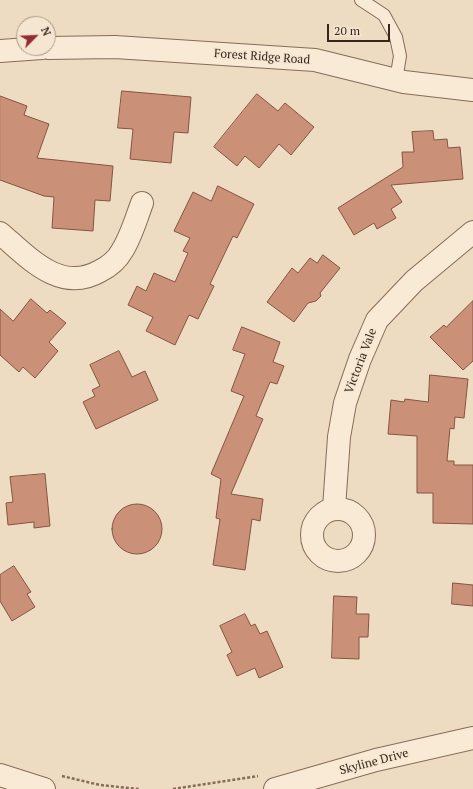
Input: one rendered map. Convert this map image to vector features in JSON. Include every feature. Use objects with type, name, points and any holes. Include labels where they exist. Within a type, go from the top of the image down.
[{"type":"street","name":"Forest Ridge Road","points":[[56,48],[115,47],[315,60],[396,80],[473,90]]},
{"type":"street","points":[[0,51],[16,50]]},
{"type":"street","points":[[0,233],[32,260],[53,274],[63,278],[84,278],[106,268],[122,252],[142,203]]},
{"type":"street","name":"Victoria Vale","points":[[334,508],[339,438],[346,403],[360,359],[377,320],[414,281],[473,232]]},
{"type":"street","name":"Skyline Drive","points":[[275,789],[376,760],[473,738]]},
{"type":"street","points":[[0,775],[44,789]]},
{"type":"lane","points":[[361,0],[384,15],[396,37],[400,56],[396,80]]},
{"type":"path","points":[[61,776],[100,785],[139,789]]},
{"type":"building","points":[[122,91],[191,97],[188,133],[174,132],[171,163],[130,159],[133,129],[118,128]]},
{"type":"building","points":[[257,94],[278,111],[285,103],[314,127],[291,155],[279,144],[259,168],[245,156],[237,166],[214,147]]},
{"type":"building","points":[[0,96],[27,106],[24,115],[49,124],[37,158],[113,166],[110,201],[95,200],[93,231],[52,228],[54,197],[44,196],[0,180]]},
{"type":"building","points":[[433,131],[434,140],[447,139],[448,148],[460,147],[463,179],[391,185],[402,202],[391,209],[396,218],[377,229],[374,223],[354,235],[338,208],[403,167],[402,152],[414,152],[412,132]]},
{"type":"building","points":[[218,186],[254,204],[237,238],[233,236],[210,284],[214,286],[198,319],[189,315],[175,345],[146,331],[153,317],[128,305],[137,286],[146,291],[154,273],[175,282],[188,253],[183,251],[190,238],[174,231],[193,192],[211,201]]},
{"type":"building","points":[[323,255],[340,268],[320,293],[321,296],[316,301],[308,303],[294,322],[267,302],[292,268],[298,273],[310,258],[317,263]]},
{"type":"building","points":[[31,299],[47,313],[50,310],[66,323],[49,342],[58,351],[35,378],[23,367],[19,372],[0,355],[0,309],[13,321]]},
{"type":"building","points":[[473,301],[473,361],[463,370],[430,337],[444,325],[446,327]]},
{"type":"building","points":[[242,327],[280,342],[273,362],[284,366],[277,384],[270,382],[256,416],[263,419],[231,494],[263,499],[260,521],[252,519],[245,570],[213,565],[220,519],[216,518],[221,479],[211,474],[244,396],[231,391],[245,354],[233,350]]},
{"type":"building","points":[[119,351],[132,377],[145,371],[158,400],[96,429],[83,402],[95,396],[92,390],[100,386],[90,365]]},
{"type":"building","points":[[430,375],[468,379],[464,418],[455,417],[454,429],[450,428],[447,461],[454,461],[454,465],[473,465],[473,524],[433,523],[433,493],[417,493],[417,436],[388,434],[391,400],[404,402],[405,399],[428,402]]},
{"type":"building","points":[[45,474],[50,526],[34,528],[34,522],[8,525],[6,503],[13,502],[10,477]]},
{"type":"building","points":[[137,504],[147,506],[155,511],[160,519],[162,529],[160,539],[155,547],[147,552],[137,554],[127,552],[119,547],[114,539],[112,529],[114,519],[119,511],[127,506]]},
{"type":"building","points":[[14,566],[31,592],[27,594],[35,607],[12,621],[0,601],[0,575]]},
{"type":"building","points":[[453,583],[473,585],[473,606],[452,604]]},
{"type":"building","points":[[334,596],[357,597],[356,614],[369,614],[368,637],[359,637],[359,659],[332,658]]},
{"type":"building","points":[[245,614],[251,626],[255,624],[260,634],[267,631],[283,667],[259,678],[255,668],[237,676],[227,655],[232,652],[220,626]]}]
